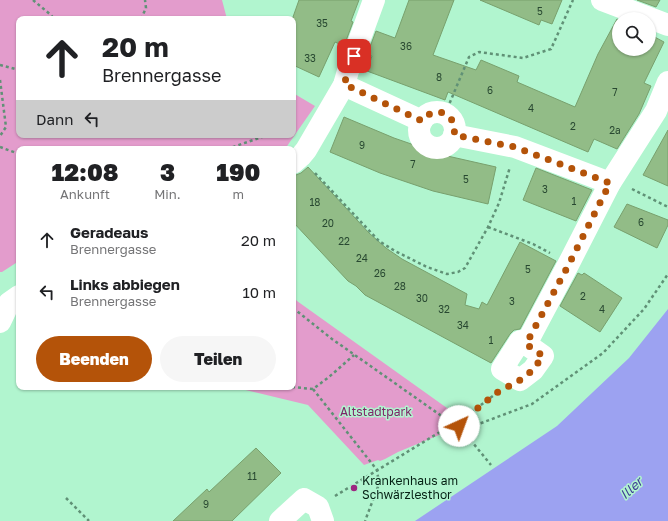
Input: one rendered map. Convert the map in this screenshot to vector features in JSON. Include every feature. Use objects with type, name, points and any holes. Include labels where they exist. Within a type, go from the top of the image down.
[{"type":"street","points":[[297,160],[306,150],[344,84],[374,0]]},
{"type":"street","points":[[602,0],[668,25]]},
{"type":"street","points":[[520,380],[533,370],[543,356],[526,344],[569,264],[619,185],[656,111],[668,82]]},
{"type":"street","points":[[344,84],[422,121]]},
{"type":"street","points":[[435,112],[445,114],[453,120],[455,130],[452,140],[448,144],[442,146],[431,146],[426,143],[420,133],[422,121],[429,114],[435,112]]},
{"type":"street","points":[[454,135],[515,147],[619,185]]},
{"type":"street","points":[[0,322],[10,303],[16,298]]},
{"type":"street","points":[[280,521],[304,499],[321,514]]},
{"type":"path","points":[[33,0],[52,16]]},
{"type":"path","points":[[142,16],[146,8],[145,0]]},
{"type":"path","points":[[445,114],[469,57],[479,52],[523,58],[551,48],[573,0]]},
{"type":"path","points":[[0,65],[16,69]]},
{"type":"path","points":[[0,80],[6,127],[0,136]]},
{"type":"path","points":[[236,146],[259,138]]},
{"type":"path","points":[[0,147],[16,153]]},
{"type":"path","points":[[297,160],[340,198],[379,241],[427,267],[447,274],[458,272],[465,268],[488,227],[499,203],[511,162]]},
{"type":"path","points":[[619,185],[668,207]]},
{"type":"path","points":[[488,227],[533,244],[554,255]]},
{"type":"path","points":[[296,310],[354,355],[453,424],[468,428],[532,404],[603,353],[644,309],[668,274]]},
{"type":"path","points":[[296,387],[313,389],[354,355]]},
{"type":"path","points":[[460,425],[462,420],[498,392],[520,380]]},
{"type":"path","points":[[313,389],[378,470],[379,484],[365,521]]},
{"type":"path","points":[[321,514],[378,470],[453,424]]},
{"type":"path","points":[[460,425],[491,465]]},
{"type":"path","points":[[66,498],[89,521]]},
{"type":"green space","points":[[0,0],[222,0],[226,16],[16,16],[16,138],[293,138],[287,146],[16,146],[16,263],[0,272]]},
{"type":"green space","points":[[296,95],[315,106],[296,133]]},
{"type":"green space","name":"Altstadtpark","points":[[296,300],[468,423],[398,452],[385,459],[364,465],[308,405],[246,390],[296,390]]},
{"type":"water","name":"Iller","points":[[668,309],[668,521],[415,521],[557,426],[629,358]]},
{"type":"building","points":[[299,0],[359,0],[344,46],[335,42],[319,77],[296,66],[296,16],[293,16]]},
{"type":"building","points":[[409,0],[454,0],[433,55],[476,70],[481,60],[519,76],[517,82],[575,107],[598,54],[612,28],[612,56],[656,56],[656,38],[664,42],[644,83],[651,86],[639,114],[617,149],[594,139],[588,152],[448,92],[445,100],[367,71],[372,56],[367,55],[376,31],[395,38]]},
{"type":"building","points":[[480,0],[562,0],[552,24],[541,20],[539,25]]},
{"type":"building","points":[[637,0],[660,0],[656,7]]},
{"type":"building","points":[[344,117],[394,138],[443,155],[496,167],[488,204],[433,191],[380,173],[330,152]]},
{"type":"building","points":[[668,130],[668,186],[643,175]]},
{"type":"building","points":[[308,167],[369,233],[386,248],[402,259],[467,294],[465,305],[479,309],[482,302],[487,305],[520,242],[556,261],[520,329],[514,330],[510,334],[491,363],[365,295],[356,286],[348,281],[296,225],[296,175]]},
{"type":"building","points":[[536,168],[592,190],[576,221],[523,200]]},
{"type":"building","points":[[627,204],[668,220],[668,225],[657,248],[614,227]]},
{"type":"building","points":[[578,273],[582,275],[584,273],[622,298],[600,332],[560,306]]},
{"type":"building","points":[[256,448],[281,473],[232,521],[173,521],[207,489],[209,492]]},
{"type":"place","name":"Krankenhaus am Schwärzlesthor","points":[[354,488]]},
{"type":"route","points":[[354,56],[344,84],[422,121],[429,114],[435,112],[445,114],[453,120],[455,130],[454,135],[507,144],[610,183],[526,344],[543,356],[533,370],[520,380],[498,392],[462,420],[459,426]]}]
